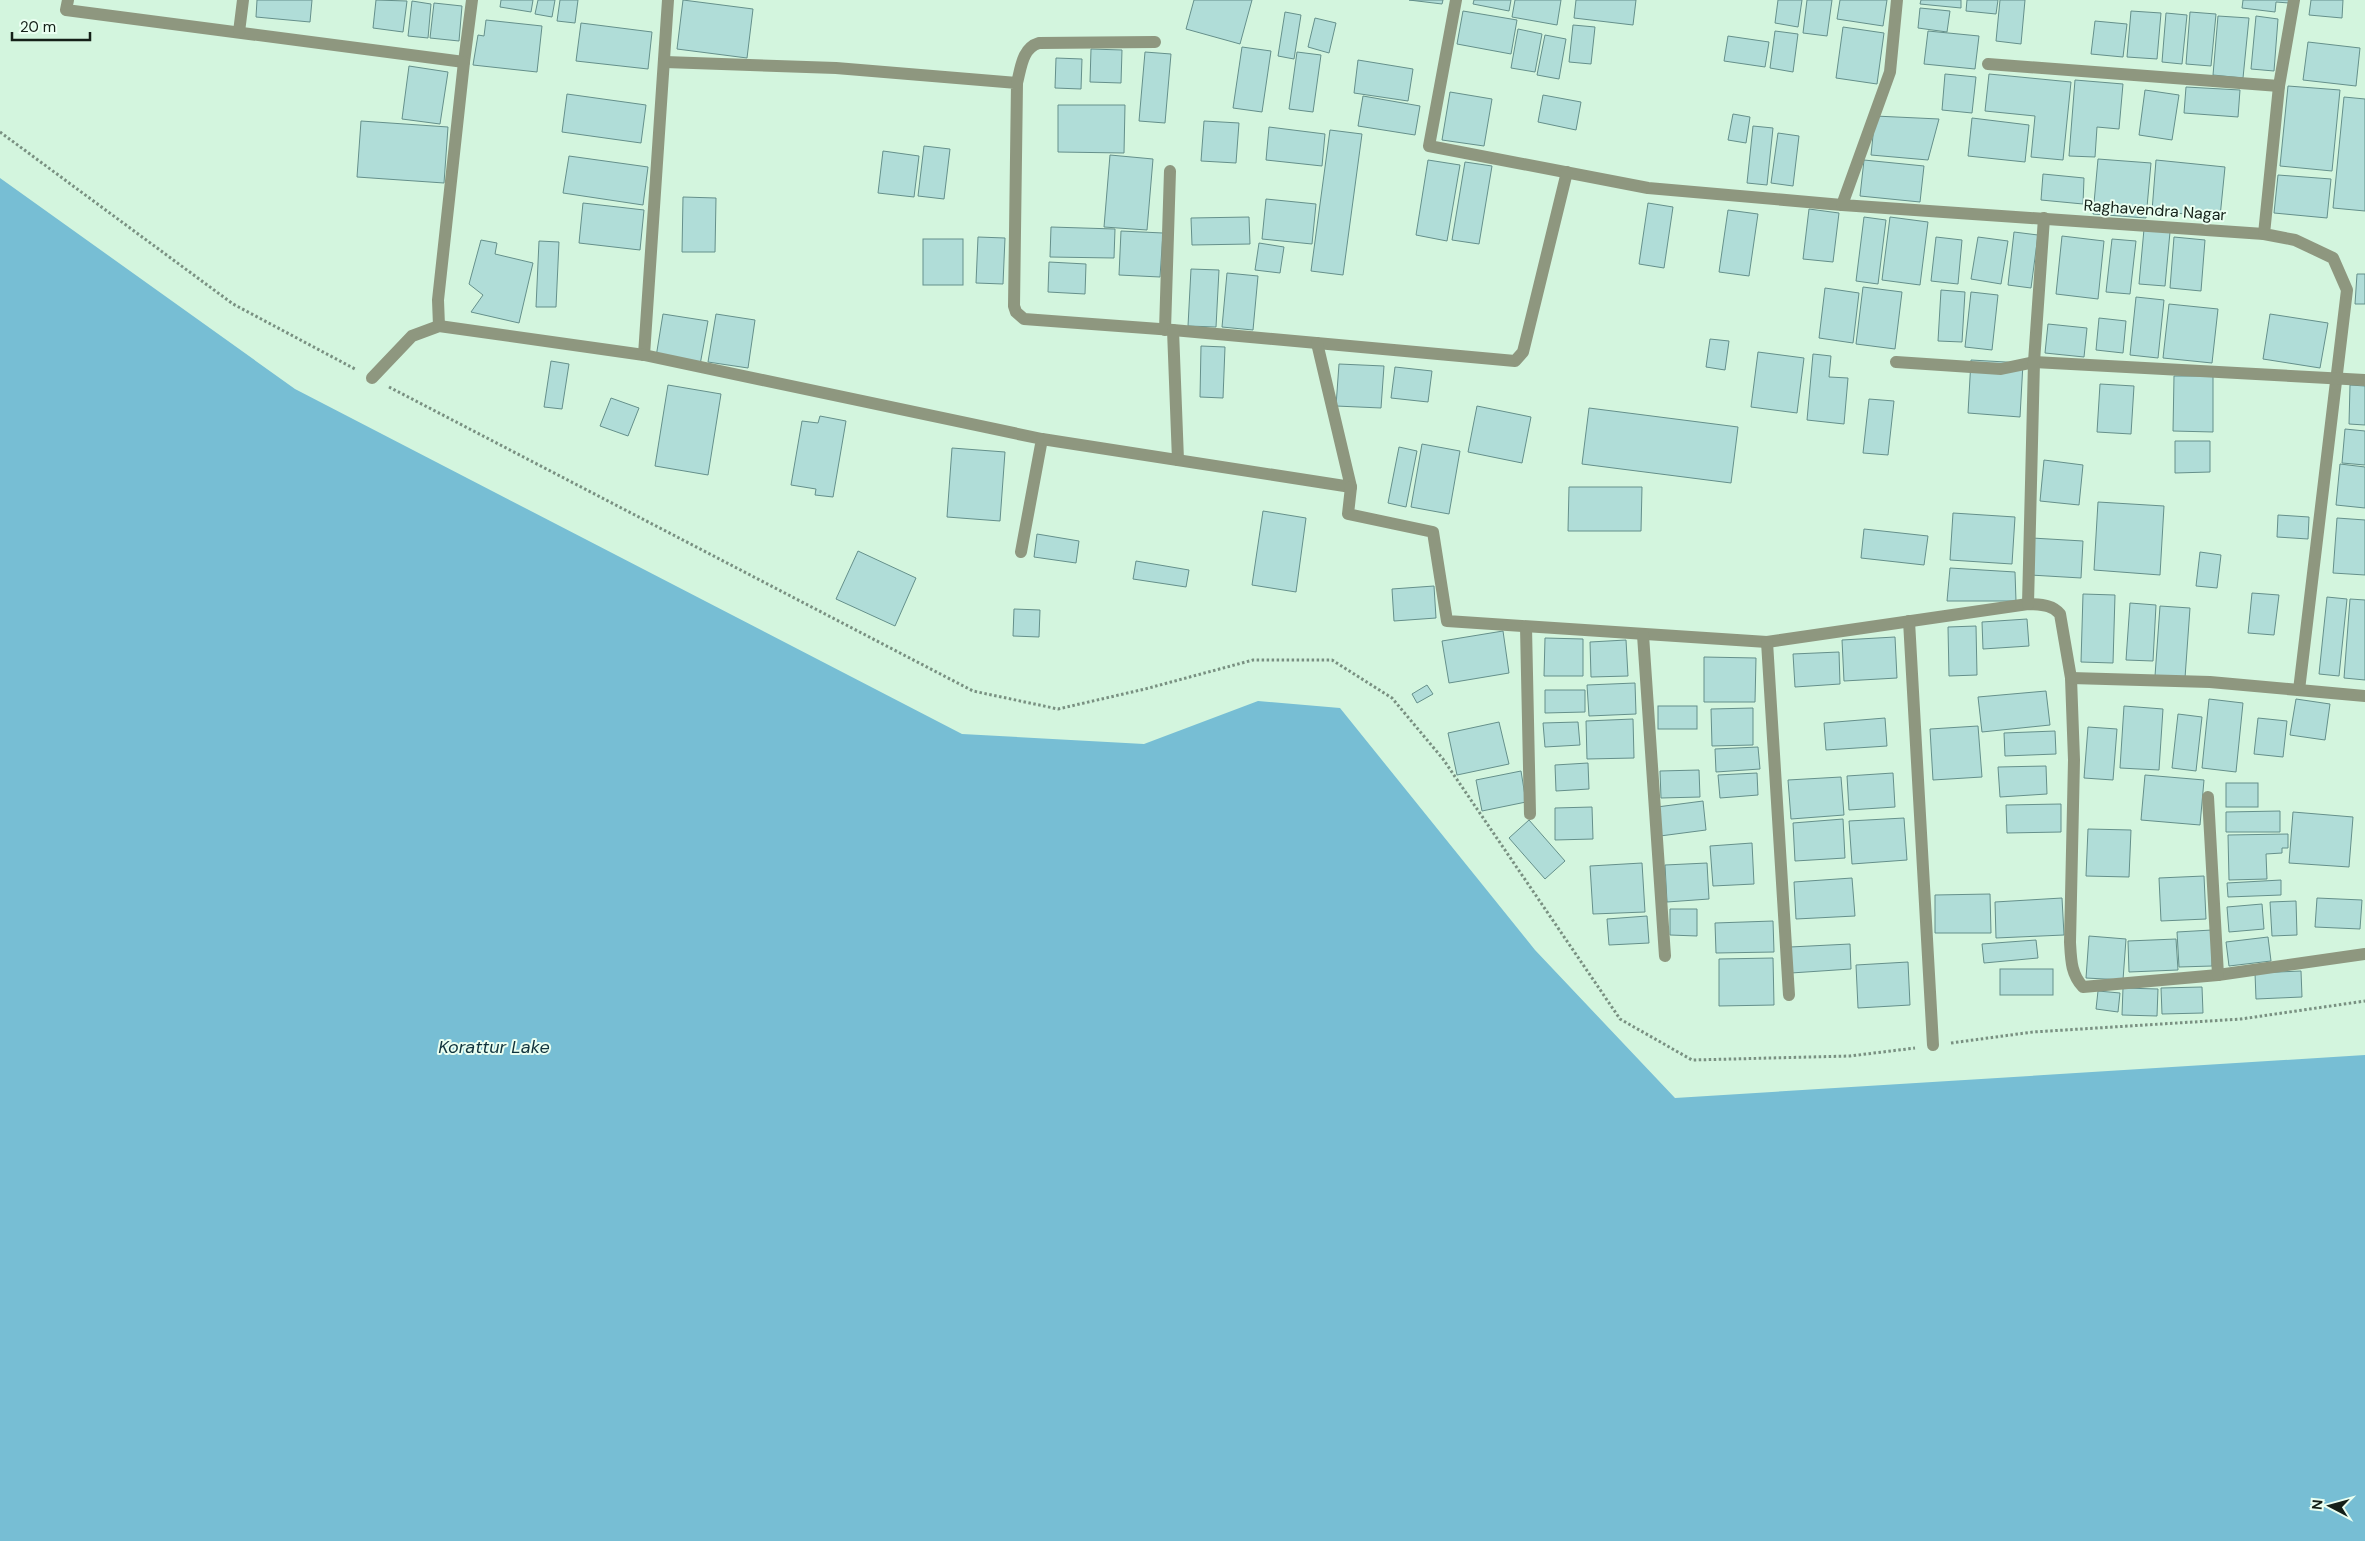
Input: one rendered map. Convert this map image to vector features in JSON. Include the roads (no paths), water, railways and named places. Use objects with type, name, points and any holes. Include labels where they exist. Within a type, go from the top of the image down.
[{"type":"street","points":[[68,0],[66,10],[464,62]]},
{"type":"street","points":[[239,32],[243,0]]},
{"type":"street","points":[[439,326],[438,300],[472,0]]},
{"type":"street","points":[[644,355],[666,62],[668,0]]},
{"type":"street","name":"Raghavendra Nagar","points":[[1456,0],[1428,146],[1648,188],[1842,205],[2264,234],[2294,240],[2333,258],[2347,290],[2299,690]]},
{"type":"street","points":[[1842,205],[1890,72],[1897,0]]},
{"type":"street","points":[[2264,234],[2279,86],[2294,0]]},
{"type":"street","points":[[1155,42],[1039,43],[1032,45],[1026,52],[1017,83],[1016,312],[1024,319],[1515,361],[1520,358],[1567,172]]},
{"type":"street","points":[[666,62],[836,68],[1017,83]]},
{"type":"street","points":[[1988,64],[2279,86]]},
{"type":"street","points":[[1170,171],[1169,330],[1178,460]]},
{"type":"street","points":[[2028,604],[2034,362],[2044,218]]},
{"type":"street","points":[[372,378],[412,336],[439,326],[644,355],[1042,439],[1351,487]]},
{"type":"street","points":[[1317,343],[1351,487],[1348,514],[1433,532],[1447,621],[1767,642],[2028,604],[2049,606],[2056,609],[2060,614],[2071,678],[2074,760],[2070,942],[2071,964],[2076,979],[2083,987],[2218,975],[2365,954]]},
{"type":"street","points":[[1896,362],[2001,369],[2034,362],[2365,380]]},
{"type":"street","points":[[1021,552],[1042,439]]},
{"type":"street","points":[[1908,621],[1933,1046]]},
{"type":"street","points":[[1526,627],[1530,814]]},
{"type":"street","points":[[1643,635],[1665,956]]},
{"type":"street","points":[[1767,642],[1789,995]]},
{"type":"street","points":[[2071,678],[2210,682],[2365,696]]},
{"type":"street","points":[[2208,797],[2218,975]]},
{"type":"water","name":"Korattur Lake","points":[[0,178],[295,389],[962,734],[1144,744],[1258,701],[1340,708],[1535,950],[1675,1098],[2365,1055],[2365,1541],[0,1541]]}]
